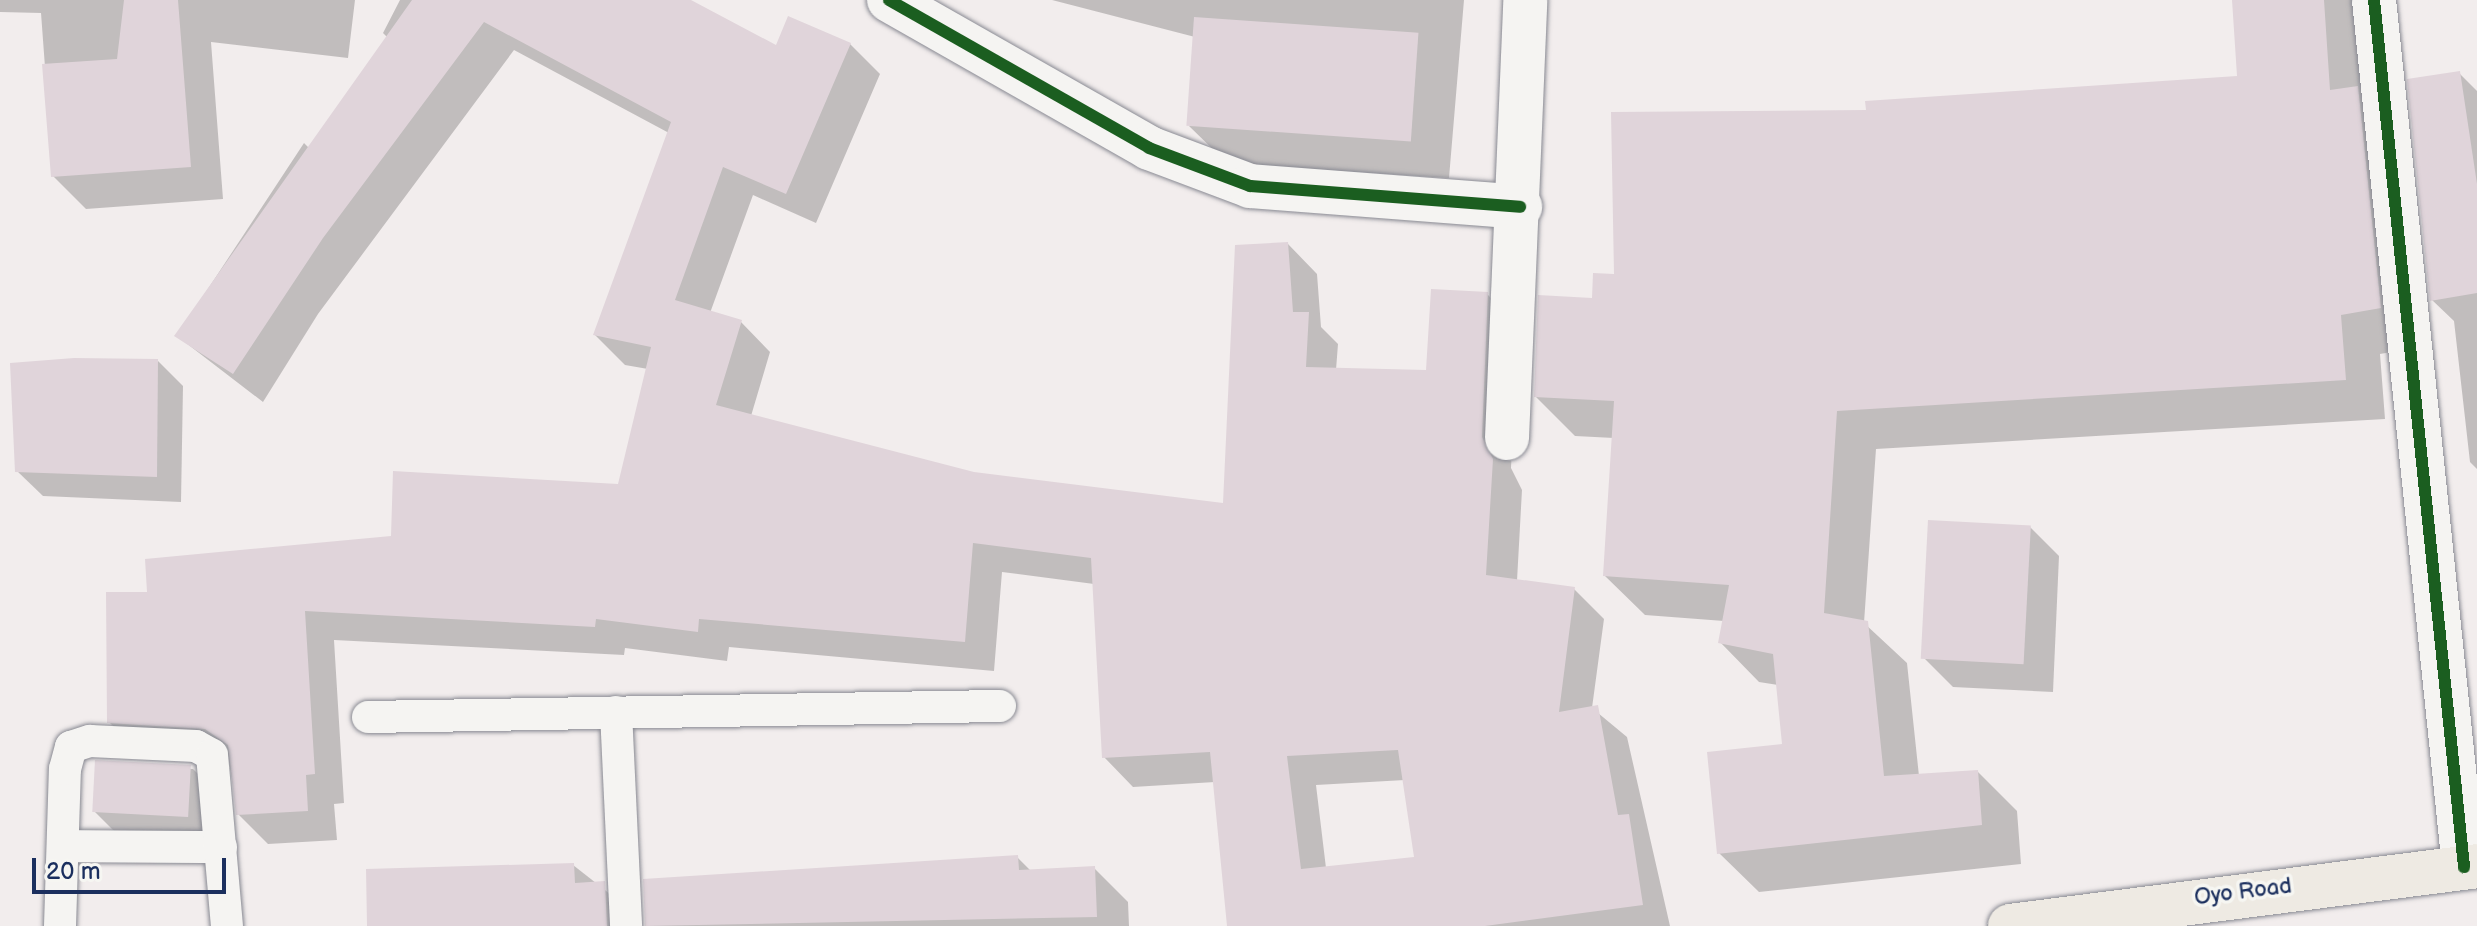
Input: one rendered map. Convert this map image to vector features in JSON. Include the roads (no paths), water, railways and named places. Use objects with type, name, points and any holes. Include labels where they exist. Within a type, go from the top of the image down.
[{"type":"highway","name":"Oyo Road","points":[[2010,926],[2085,920],[2470,866]]},
{"type":"street","points":[[889,0],[1149,148],[1250,186],[1520,207]]},
{"type":"street","points":[[1507,438],[1520,207],[1525,0]]},
{"type":"street","points":[[2374,0],[2470,866]]},
{"type":"lane","points":[[368,717],[1000,706]]},
{"type":"lane","points":[[616,712],[626,926]]},
{"type":"lane","points":[[60,926],[65,769],[71,747],[90,741],[205,748],[215,766],[227,926]]},
{"type":"lane","points":[[63,846],[221,847]]}]
